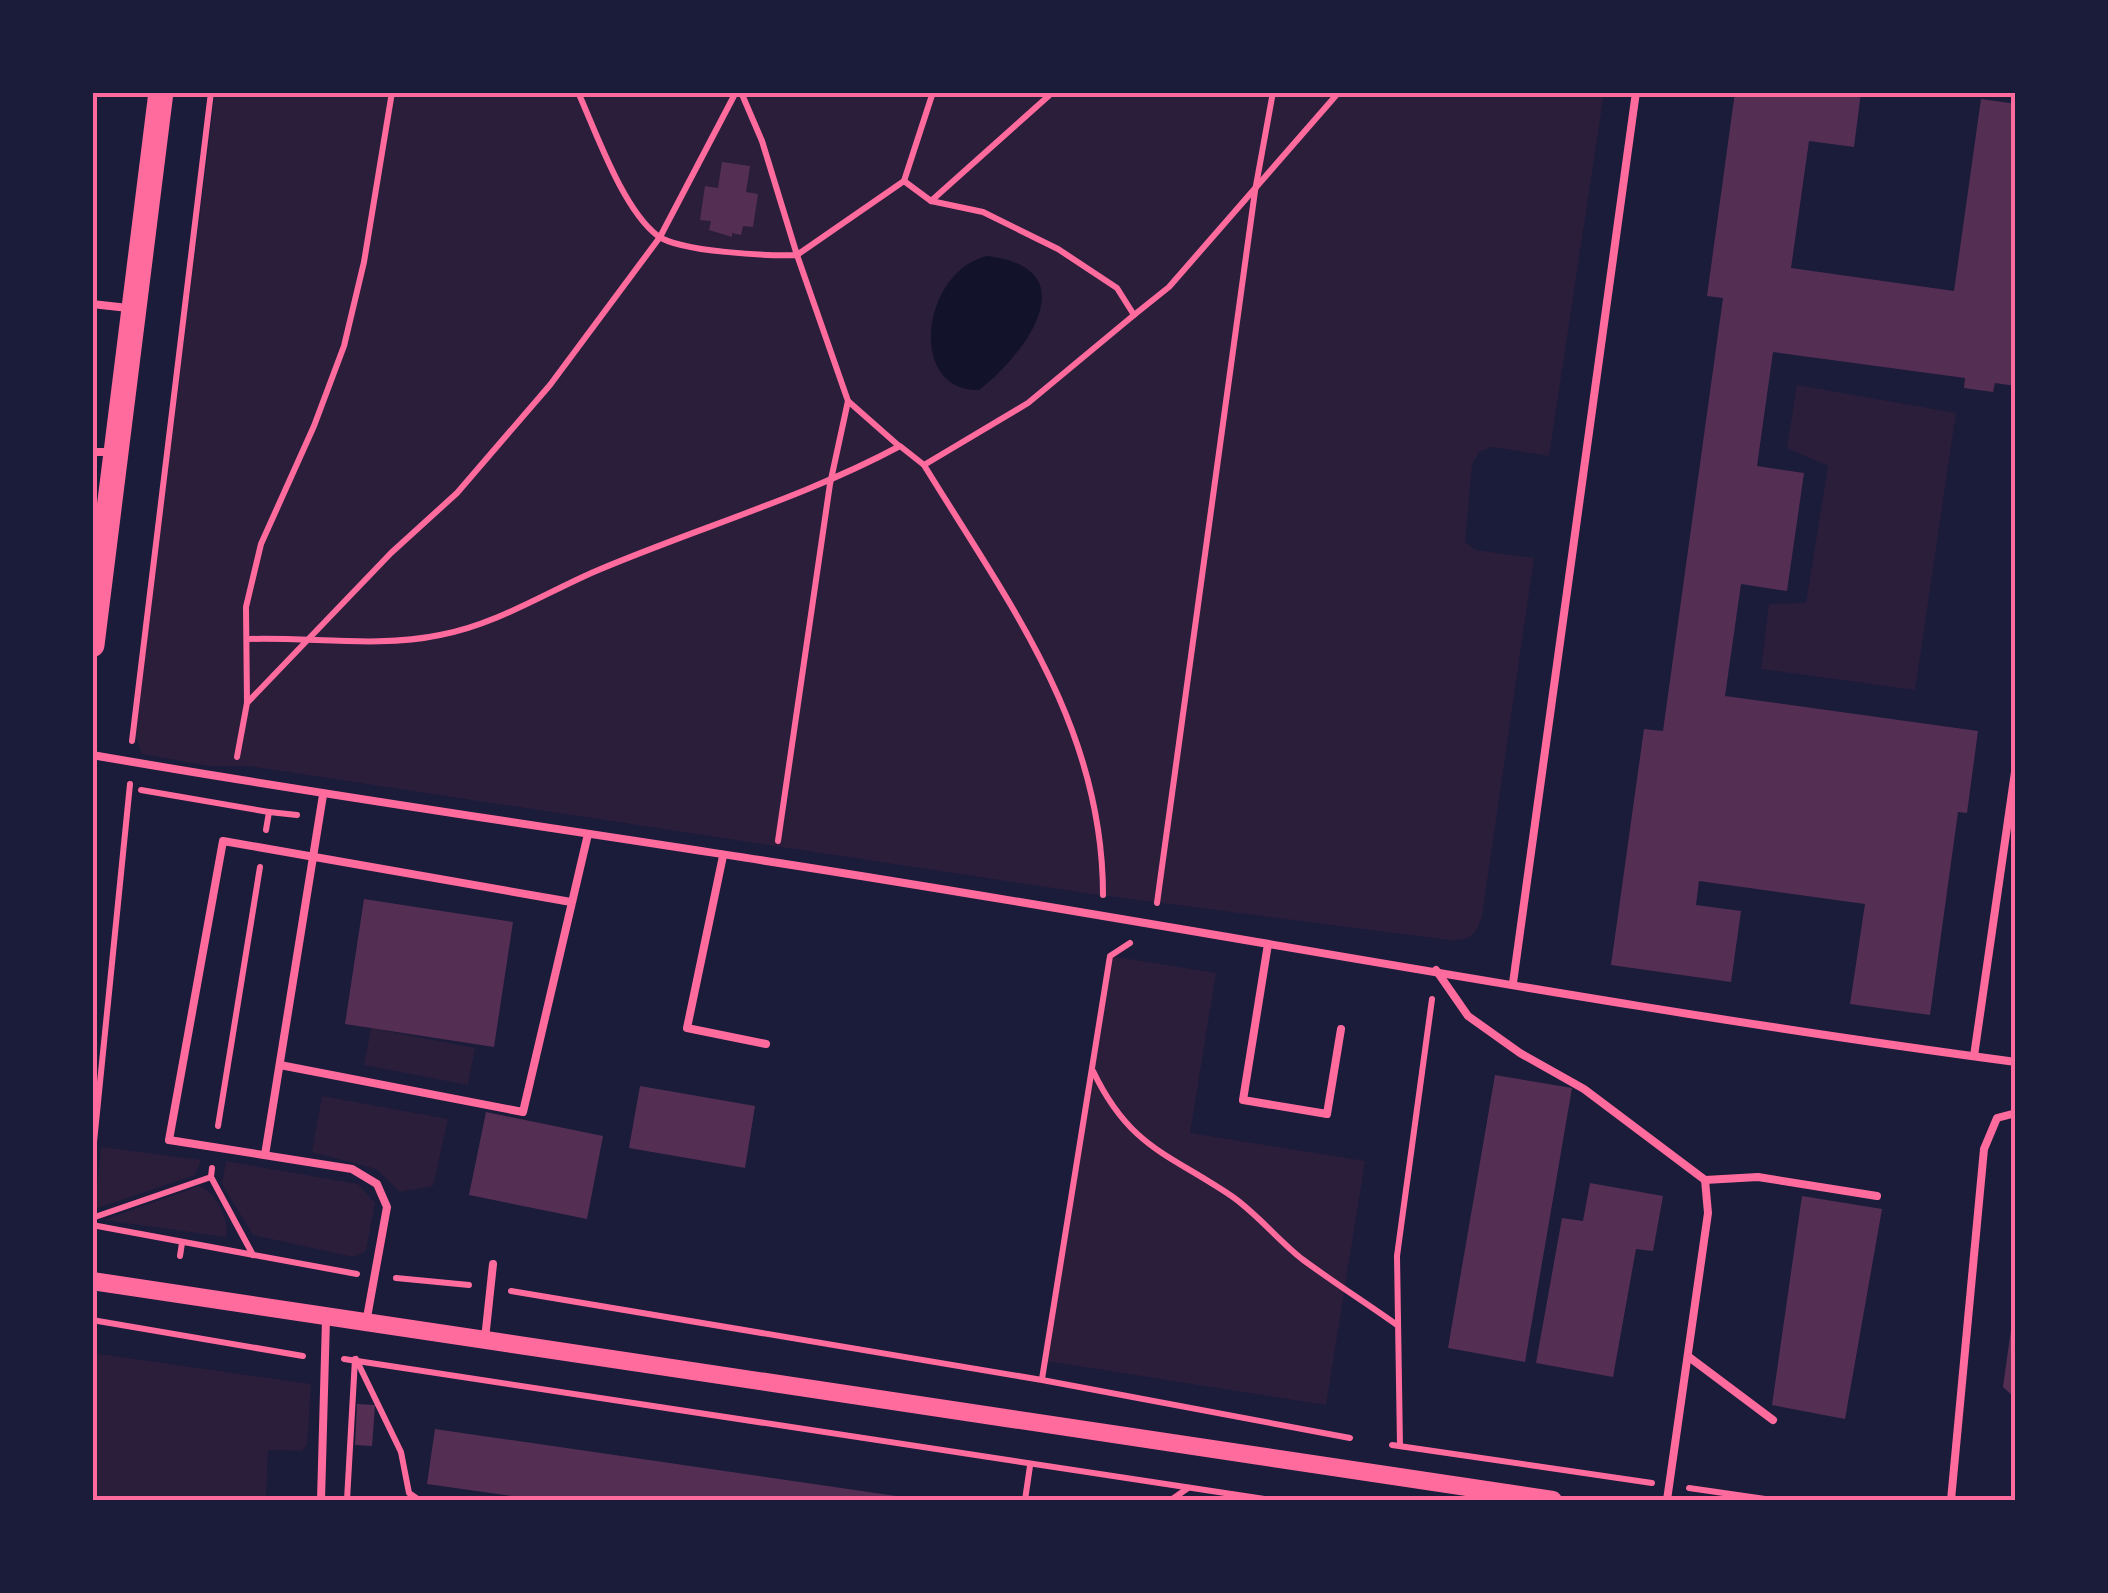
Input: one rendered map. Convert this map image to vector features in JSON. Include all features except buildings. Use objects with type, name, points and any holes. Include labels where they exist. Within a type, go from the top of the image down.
[{"type":"main road","points":[[92,645],[104,452],[134,309],[160,92]]},
{"type":"street","points":[[92,1282],[1553,1500]]},
{"type":"lane","points":[[1513,983],[1636,92]]},
{"type":"lane","points":[[92,304],[134,309]]},
{"type":"lane","points":[[92,754],[243,783],[775,862],[1153,927],[2016,1062]]},
{"type":"lane","points":[[1974,1056],[2016,765]]},
{"type":"lane","points":[[265,1155],[323,795]]},
{"type":"lane","points":[[280,1065],[523,1112],[588,834]]},
{"type":"lane","points":[[365,1325],[388,1207],[378,1184],[352,1169],[170,1140],[223,841],[571,902]]},
{"type":"lane","points":[[722,856],[687,1028],[766,1044]]},
{"type":"lane","points":[[1268,944],[1244,1100],[1327,1114],[1341,1029]]},
{"type":"lane","points":[[1436,970],[1468,1016],[1520,1053],[1584,1088],[1705,1180],[1758,1177],[1877,1196]]},
{"type":"lane","points":[[1951,1500],[1984,1150],[1996,1118],[2016,1113]]},
{"type":"lane","points":[[1667,1500],[1708,1213],[1705,1180]]},
{"type":"lane","points":[[484,1343],[493,1264]]},
{"type":"lane","points":[[321,1500],[326,1319]]},
{"type":"lane","points":[[1688,1357],[1773,1420]]},
{"type":"path","points":[[92,1162],[130,807],[129,761],[211,92]]},
{"type":"path","points":[[243,783],[236,761],[247,703],[246,607],[261,544],[314,426],[344,346],[364,262],[392,92]]},
{"type":"path","points":[[578,92],[608,159],[636,208],[660,238],[728,253],[797,256],[904,181],[933,92]]},
{"type":"path","points":[[247,703],[316,636],[391,553],[457,493],[527,412],[660,238],[738,92]]},
{"type":"path","points":[[738,92],[762,141],[848,401],[924,465],[1064,703],[1095,802],[1102,918]]},
{"type":"path","points":[[931,201],[1053,92]]},
{"type":"path","points":[[1042,1380],[1110,956],[1153,927],[1273,92]]},
{"type":"path","points":[[924,465],[1028,402],[1168,286],[1340,92]]},
{"type":"path","points":[[904,181],[931,201],[983,212],[1058,249],[1117,288],[1134,315]]},
{"type":"path","points":[[775,862],[830,484],[848,401]]},
{"type":"path","points":[[249,640],[316,636],[396,641],[479,625],[648,550],[830,484],[900,446]]},
{"type":"path","points":[[1400,1446],[1396,1256],[1436,970]]},
{"type":"path","points":[[1092,1070],[1112,1110],[1138,1138],[1182,1170],[1233,1198],[1300,1257],[1398,1326]]},
{"type":"path","points":[[215,1147],[211,1177],[253,1256]]},
{"type":"path","points":[[92,1222],[211,1177]]},
{"type":"path","points":[[92,1222],[182,1243],[362,1274]]},
{"type":"path","points":[[180,1256],[182,1243]]},
{"type":"path","points":[[386,1276],[490,1287],[1042,1380],[1363,1440]]},
{"type":"path","points":[[407,1297],[410,1279]]},
{"type":"path","points":[[92,1320],[303,1356]]},
{"type":"path","points":[[347,1500],[355,1358]]},
{"type":"path","points":[[355,1358],[401,1452],[409,1493],[419,1500]]},
{"type":"path","points":[[343,1359],[1272,1500]]},
{"type":"path","points":[[1382,1443],[1772,1500]]},
{"type":"path","points":[[1025,1500],[1030,1466]]},
{"type":"path","points":[[1171,1500],[1188,1488]]},
{"type":"path","points":[[1186,1500],[1188,1488]]},
{"type":"shaded area","points":[[215,93],[1604,93],[1549,456],[1492,447],[1479,452],[1472,465],[1465,542],[1476,550],[1534,558],[1482,916],[1474,933],[1449,940],[1092,894],[249,766],[209,766],[142,754],[135,734]]},
{"type":"shaded area","points":[[986,256],[1017,263],[1035,276],[1042,293],[1039,313],[1029,334],[1015,355],[979,390],[956,386],[941,372],[933,353],[931,331],[936,307],[947,285],[964,267]]},
{"type":"shaded area","points":[[1797,385],[1956,413],[1915,690],[1761,669],[1769,604],[1806,603],[1828,466],[1787,448]]},
{"type":"shaded area","points":[[1110,956],[1216,973],[1190,1133],[1365,1161],[1326,1405],[1046,1361]]},
{"type":"shaded area","points":[[371,1028],[475,1048],[468,1085],[364,1065]]},
{"type":"shaded area","points":[[322,1096],[448,1119],[433,1186],[400,1192],[376,1169],[312,1152]]},
{"type":"shaded area","points":[[101,1147],[201,1160],[195,1175],[95,1209]]},
{"type":"shaded area","points":[[226,1161],[358,1184],[375,1203],[366,1251],[354,1257],[253,1235],[222,1184]]},
{"type":"shaded area","points":[[199,1186],[211,1194],[220,1208],[226,1237],[104,1220]]},
{"type":"shaded area","points":[[93,1353],[311,1384],[307,1445],[302,1451],[268,1450],[266,1500],[93,1500]]}]
